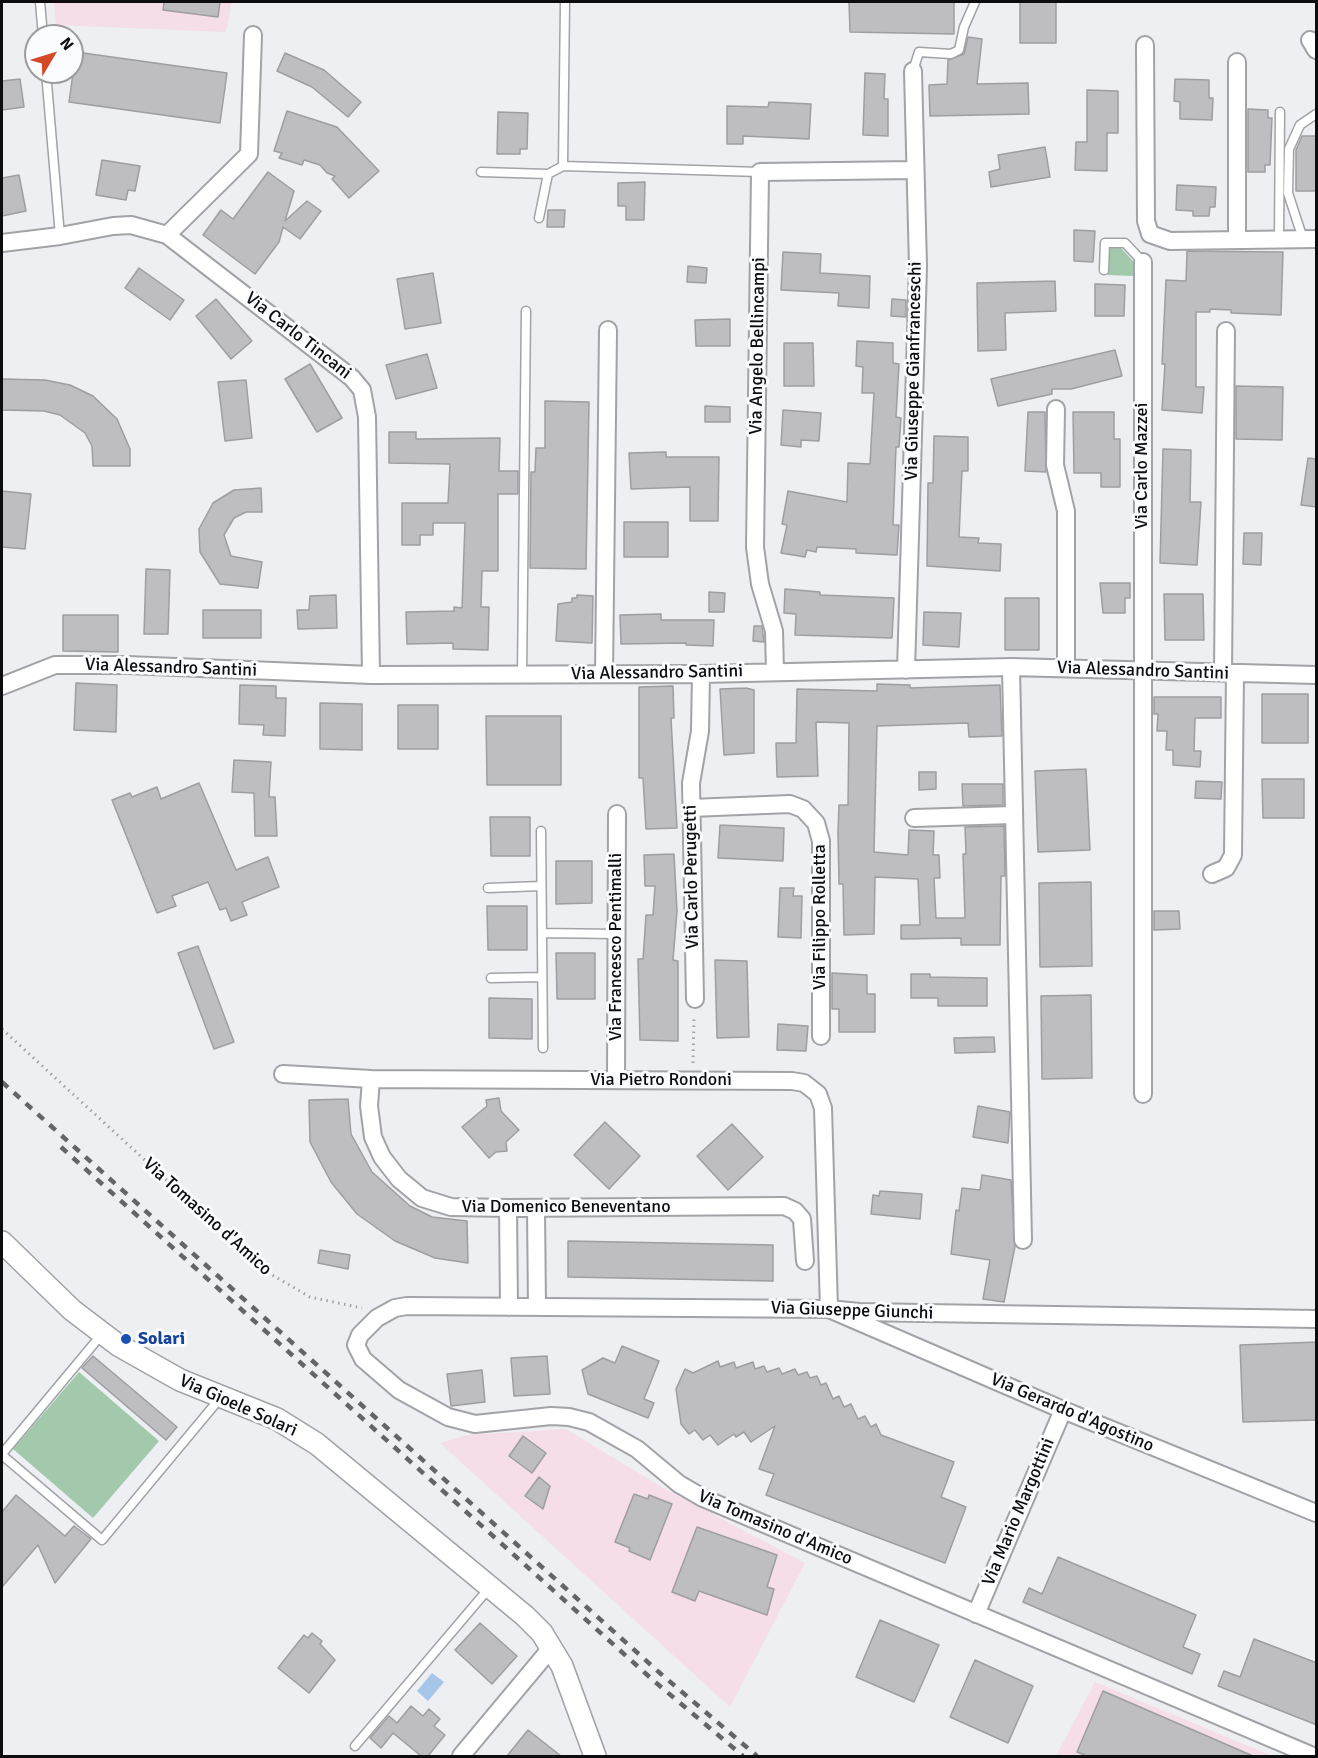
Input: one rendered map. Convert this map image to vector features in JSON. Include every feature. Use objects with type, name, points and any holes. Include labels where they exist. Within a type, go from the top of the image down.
[{"type":"street","points":[[167,235],[249,154],[253,35]]},
{"type":"street","points":[[1145,45],[1146,221],[1150,234],[1170,241],[1310,239]]},
{"type":"street","points":[[1237,240],[1238,62]]},
{"type":"street","name":"Via Giuseppe Gianfranceschi","points":[[906,670],[918,266],[913,170],[913,72]]},
{"type":"street","points":[[760,172],[913,170]]},
{"type":"street","name":"Via Angelo Bellincampi","points":[[760,172],[755,547],[760,584],[774,631],[775,672]]},
{"type":"street","name":"Via Carlo Tincani","points":[[2,243],[122,225],[167,235],[352,378],[362,390],[367,417],[371,675]]},
{"type":"street","name":"Via Carlo Mazzei","points":[[1143,262],[1143,1094]]},
{"type":"street","points":[[604,674],[608,330]]},
{"type":"street","points":[[1212,874],[1226,868],[1233,855],[1226,331]]},
{"type":"street","points":[[1056,409],[1055,465],[1066,511],[1066,668]]},
{"type":"street","name":"Via Alessandro Santini","points":[[2,686],[55,665],[127,665],[371,675],[701,674],[1011,668],[1317,675]]},
{"type":"street","points":[[1011,668],[1023,1240]]},
{"type":"street","name":"Via Carlo Perugetti","points":[[695,999],[691,776],[700,731],[701,674]]},
{"type":"street","name":"Via Filippo Rolletta","points":[[691,808],[790,804],[803,809],[816,823],[821,841],[821,1036]]},
{"type":"street","name":"Via Francesco Pentimalli","points":[[616,814],[616,1080]]},
{"type":"street","points":[[914,818],[1013,815]]},
{"type":"street","name":"Via Pietro Rondoni","points":[[283,1074],[371,1079],[796,1081],[809,1086],[821,1098],[829,1309]]},
{"type":"street","name":"Via Domenico Beneventano","points":[[371,1079],[369,1106],[373,1137],[382,1157],[399,1179],[422,1198],[451,1207],[536,1209],[787,1207],[802,1220],[805,1261]]},
{"type":"street","points":[[508,1208],[509,1307]]},
{"type":"street","points":[[536,1209],[537,1307]]},
{"type":"street","name":"Via Gioele Solari","points":[[2,1242],[65,1303],[102,1334],[172,1376],[277,1419],[317,1444],[531,1621],[552,1647],[577,1701],[595,1756]]},
{"type":"street","name":"Via Giuseppe Giunchi","points":[[388,1311],[407,1306],[829,1309],[859,1312],[1317,1319]]},
{"type":"street","name":"Via Gerardo d'Agostino","points":[[829,1309],[1063,1410],[1317,1513]]},
{"type":"street","name":"Via Tomasino d'Amico","points":[[388,1311],[360,1335],[356,1345],[358,1353],[399,1390],[434,1411],[475,1424],[551,1416],[584,1420],[637,1449],[679,1484],[703,1498],[1313,1756]]},
{"type":"street","name":"Via Mario Margottini","points":[[976,1614],[1063,1410]]},
{"type":"street","points":[[461,1756],[552,1647]]},
{"type":"lane","points":[[40,2],[42,24]]},
{"type":"lane","points":[[563,166],[565,2]]},
{"type":"lane","points":[[913,72],[920,52],[951,54],[959,50],[964,27],[975,2]]},
{"type":"lane","points":[[47,84],[60,236]]},
{"type":"lane","points":[[1279,239],[1280,112]]},
{"type":"lane","points":[[1310,239],[1288,193],[1289,149],[1300,125],[1317,114]]},
{"type":"lane","points":[[481,172],[548,174],[563,166],[760,172]]},
{"type":"lane","points":[[539,218],[548,174]]},
{"type":"lane","points":[[1104,270],[1105,243],[1125,243],[1143,262]]},
{"type":"lane","points":[[522,675],[526,311]]},
{"type":"lane","points":[[541,831],[543,1048]]},
{"type":"lane","points":[[488,888],[542,886]]},
{"type":"lane","points":[[542,933],[616,934]]},
{"type":"lane","points":[[491,978],[542,977]]},
{"type":"lane","points":[[102,1334],[2,1454],[102,1540],[221,1397]]},
{"type":"lane","points":[[355,1746],[490,1587]]},
{"type":"path","points":[[693,1080],[695,999]]},
{"type":"path","name":"Via Tomasino d'Amico","points":[[2,1029],[267,1272],[300,1293],[318,1300],[388,1311]]},
{"type":"shaded area","points":[[54,2],[232,2],[226,32],[56,24]]},
{"type":"shaded area","points":[[566,1429],[665,1489],[805,1563],[730,1707],[440,1443],[468,1435]]},
{"type":"shaded area","points":[[1095,1682],[1272,1756],[1056,1756]]},
{"type":"green space","points":[[1109,248],[1121,248],[1134,262],[1133,276],[1107,275]]},
{"type":"green space","points":[[79,1372],[159,1441],[93,1518],[13,1449]]},
{"type":"water","points":[[432,1673],[444,1682],[428,1701],[417,1691]]},
{"type":"building","points":[[164,2],[220,2],[218,17],[163,10]]},
{"type":"building","points":[[849,2],[954,2],[954,34],[850,32]]},
{"type":"building","points":[[1020,2],[1056,2],[1056,43],[1020,43]]},
{"type":"building","points":[[968,37],[982,39],[977,84],[1028,83],[1029,114],[930,116],[929,85],[947,84],[948,60],[964,54]]},
{"type":"building","points":[[84,53],[227,73],[220,123],[69,102],[72,84],[84,84]]},
{"type":"building","points":[[285,53],[324,70],[361,102],[348,117],[312,87],[277,71]]},
{"type":"building","points":[[865,73],[885,74],[884,99],[888,99],[888,136],[863,135]]},
{"type":"building","points":[[20,79],[24,107],[2,110],[2,81]]},
{"type":"building","points":[[1175,79],[1209,80],[1209,98],[1213,98],[1212,120],[1180,119],[1180,102],[1174,101]]},
{"type":"building","points":[[1087,90],[1118,91],[1118,133],[1107,133],[1107,171],[1075,170],[1076,142],[1087,142]]},
{"type":"building","points":[[769,102],[811,104],[809,139],[743,136],[743,144],[727,144],[727,106],[768,107]]},
{"type":"building","points":[[1248,109],[1268,110],[1268,118],[1272,118],[1270,165],[1265,165],[1265,172],[1248,172]]},
{"type":"building","points":[[287,111],[337,127],[379,171],[349,198],[332,179],[335,176],[327,173],[320,165],[304,160],[302,165],[279,158],[282,153],[274,151]]},
{"type":"building","points":[[498,112],[528,113],[527,149],[520,149],[520,154],[497,154]]},
{"type":"building","points":[[1302,136],[1317,136],[1317,191],[1296,191],[1296,150]]},
{"type":"building","points":[[1045,147],[1050,177],[991,187],[989,172],[1000,169],[998,155]]},
{"type":"building","points":[[102,160],[140,166],[135,191],[128,190],[126,200],[96,195]]},
{"type":"building","points":[[268,172],[294,191],[285,221],[307,201],[321,211],[300,239],[283,227],[279,242],[255,274],[203,235],[221,210],[233,219]]},
{"type":"building","points":[[19,175],[26,211],[2,216],[2,178]]},
{"type":"building","points":[[645,182],[644,220],[626,220],[626,206],[618,206],[618,183]]},
{"type":"building","points":[[1177,185],[1216,187],[1215,207],[1210,207],[1209,216],[1193,216],[1193,211],[1176,210]]},
{"type":"building","points":[[548,210],[565,210],[564,227],[547,227]]},
{"type":"building","points":[[1074,230],[1095,231],[1093,262],[1074,261]]},
{"type":"building","points":[[1187,251],[1283,252],[1281,315],[1231,313],[1231,310],[1210,309],[1210,312],[1196,312],[1196,387],[1204,387],[1202,413],[1162,410],[1166,280],[1186,281]]},
{"type":"building","points":[[783,252],[821,254],[820,273],[870,276],[869,308],[838,306],[839,293],[781,290]]},
{"type":"building","points":[[688,266],[707,268],[706,283],[687,282]]},
{"type":"building","points":[[139,268],[184,300],[170,320],[125,288]]},
{"type":"building","points":[[433,273],[441,323],[405,329],[397,279]]},
{"type":"building","points":[[1055,281],[1056,311],[1005,313],[1006,350],[978,351],[977,283]]},
{"type":"building","points":[[1095,284],[1125,285],[1124,316],[1095,316]]},
{"type":"building","points":[[216,299],[252,341],[231,359],[196,316]]},
{"type":"building","points":[[892,299],[906,300],[906,317],[891,316]]},
{"type":"building","points":[[730,319],[730,346],[696,346],[695,320]]},
{"type":"building","points":[[857,341],[893,343],[893,363],[899,364],[896,417],[901,418],[899,447],[896,447],[893,525],[899,525],[897,555],[856,553],[856,549],[817,547],[816,552],[807,550],[805,557],[781,553],[787,525],[782,524],[788,491],[847,502],[848,463],[870,464],[874,393],[862,393],[863,367],[856,366]]},
{"type":"building","points":[[784,343],[813,343],[814,386],[784,386]]},
{"type":"building","points":[[1115,350],[1122,376],[1071,389],[1052,389],[1052,394],[998,406],[991,379]]},
{"type":"building","points":[[427,354],[437,388],[396,399],[386,365]]},
{"type":"building","points":[[310,364],[342,418],[317,432],[285,379]]},
{"type":"building","points":[[2,379],[45,380],[70,385],[93,396],[117,419],[130,449],[130,466],[93,466],[92,446],[85,433],[60,415],[44,411],[2,410]]},
{"type":"building","points":[[246,380],[252,438],[225,441],[218,382]]},
{"type":"building","points":[[1236,386],[1283,387],[1282,440],[1236,439]]},
{"type":"building","points":[[545,401],[589,402],[586,569],[530,568],[531,472],[535,472],[536,448],[545,448]]},
{"type":"building","points":[[705,406],[730,407],[730,422],[705,422]]},
{"type":"building","points":[[783,410],[821,413],[819,441],[801,440],[801,447],[781,445]]},
{"type":"building","points":[[1028,412],[1045,412],[1046,472],[1025,471]]},
{"type":"building","points":[[1073,412],[1114,412],[1114,439],[1120,439],[1120,487],[1101,487],[1101,473],[1074,473]]},
{"type":"building","points":[[389,432],[416,432],[416,439],[500,438],[499,471],[518,471],[518,494],[498,494],[498,571],[482,571],[481,607],[489,607],[488,650],[453,649],[453,643],[407,644],[406,612],[454,611],[454,607],[462,608],[465,523],[433,523],[433,535],[420,535],[420,545],[402,545],[402,503],[448,503],[450,464],[389,463]]},
{"type":"building","points":[[934,436],[968,437],[968,471],[962,471],[959,537],[979,538],[978,543],[1001,544],[1000,571],[927,566],[928,483],[933,483]]},
{"type":"building","points":[[1163,449],[1191,450],[1190,502],[1201,502],[1197,565],[1160,563]]},
{"type":"building","points":[[666,452],[666,457],[719,457],[718,521],[690,521],[690,487],[631,489],[629,453]]},
{"type":"building","points":[[1308,458],[1317,459],[1317,507],[1301,505]]},
{"type":"building","points":[[261,488],[262,512],[246,512],[234,518],[224,535],[231,556],[262,562],[258,588],[220,584],[200,552],[199,529],[213,503],[234,490]]},
{"type":"building","points":[[2,491],[31,494],[25,549],[2,547]]},
{"type":"building","points":[[624,522],[668,522],[668,557],[624,557]]},
{"type":"building","points":[[1244,533],[1262,533],[1261,565],[1243,564]]},
{"type":"building","points":[[146,569],[170,570],[168,634],[144,634]]},
{"type":"building","points":[[1100,583],[1130,583],[1130,598],[1125,598],[1125,613],[1103,613]]},
{"type":"building","points":[[785,589],[820,592],[820,595],[894,598],[892,638],[795,635],[796,614],[784,613]]},
{"type":"building","points":[[709,592],[725,593],[724,612],[709,612]]},
{"type":"building","points":[[1164,594],[1203,594],[1204,640],[1165,640]]},
{"type":"building","points":[[336,595],[337,628],[298,629],[297,610],[309,610],[310,596]]},
{"type":"building","points":[[577,595],[593,596],[592,643],[556,641],[558,604],[572,602],[572,598],[577,598]]},
{"type":"building","points":[[1005,598],[1039,598],[1039,650],[1005,650]]},
{"type":"building","points":[[203,610],[261,610],[261,638],[203,638]]},
{"type":"building","points":[[924,612],[961,613],[959,647],[923,645]]},
{"type":"building","points":[[661,614],[661,620],[714,620],[713,646],[686,645],[686,643],[621,644],[620,615]]},
{"type":"building","points":[[63,615],[118,615],[118,652],[63,651]]},
{"type":"building","points":[[754,626],[762,626],[764,642],[753,641]]},
{"type":"building","points":[[76,683],[117,685],[116,732],[74,730]]},
{"type":"building","points":[[877,684],[910,685],[910,688],[1000,685],[1002,736],[969,737],[968,723],[877,726],[874,852],[908,855],[909,830],[934,831],[933,855],[939,855],[940,878],[934,878],[936,918],[965,918],[963,854],[966,854],[965,827],[1004,826],[1005,876],[1001,876],[1000,945],[961,945],[961,938],[901,939],[901,925],[920,925],[918,879],[875,877],[874,934],[844,935],[843,884],[839,884],[838,832],[839,805],[848,805],[849,723],[816,722],[818,776],[777,777],[776,743],[796,743],[797,689],[877,691]]},
{"type":"building","points":[[240,685],[276,686],[276,698],[286,698],[285,736],[263,735],[264,725],[239,724]]},
{"type":"building","points":[[673,686],[674,718],[671,718],[677,828],[646,829],[643,778],[639,778],[639,687]]},
{"type":"building","points":[[720,689],[754,690],[754,753],[724,755]]},
{"type":"building","points":[[1262,694],[1308,694],[1308,743],[1262,743]]},
{"type":"building","points":[[1154,697],[1221,697],[1221,718],[1195,718],[1194,751],[1201,751],[1200,767],[1173,765],[1173,750],[1166,750],[1167,731],[1157,731],[1158,714],[1154,714]]},
{"type":"building","points":[[320,703],[362,704],[362,750],[320,749]]},
{"type":"building","points":[[398,705],[438,705],[438,749],[398,749]]},
{"type":"building","points":[[486,716],[561,716],[561,785],[487,785]]},
{"type":"building","points":[[234,760],[271,762],[269,797],[275,797],[277,836],[255,836],[254,793],[232,792]]},
{"type":"building","points":[[1086,769],[1090,850],[1038,852],[1035,771]]},
{"type":"building","points":[[919,772],[936,772],[936,789],[919,790]]},
{"type":"building","points":[[1262,779],[1304,779],[1304,818],[1263,818]]},
{"type":"building","points":[[1196,781],[1222,782],[1221,799],[1195,798]]},
{"type":"building","points":[[199,783],[236,870],[268,857],[279,887],[242,902],[247,915],[231,921],[226,908],[220,910],[208,882],[172,896],[176,906],[157,913],[112,800],[130,793],[132,797],[157,787],[161,799]]},
{"type":"building","points":[[962,784],[1003,784],[1003,805],[963,806]]},
{"type":"building","points":[[490,817],[530,817],[530,856],[491,856]]},
{"type":"building","points":[[720,825],[784,828],[783,861],[718,858]]},
{"type":"building","points":[[674,854],[677,911],[673,960],[678,961],[678,1041],[640,1040],[638,959],[643,959],[646,915],[653,915],[655,886],[645,886],[644,855]]},
{"type":"building","points":[[556,861],[592,861],[592,903],[556,904]]},
{"type":"building","points":[[1091,882],[1092,966],[1040,967],[1039,883]]},
{"type":"building","points":[[780,888],[794,888],[793,896],[802,896],[801,938],[778,937]]},
{"type":"building","points":[[487,906],[527,906],[527,950],[488,950]]},
{"type":"building","points":[[1154,911],[1179,911],[1180,929],[1154,930]]},
{"type":"building","points":[[198,946],[234,1042],[214,1049],[178,953]]},
{"type":"building","points":[[556,953],[595,953],[595,999],[557,999]]},
{"type":"building","points":[[715,960],[747,961],[749,1037],[717,1038]]},
{"type":"building","points":[[832,973],[867,975],[867,994],[875,994],[875,1032],[839,1032],[839,1009],[832,1009]]},
{"type":"building","points":[[911,974],[930,974],[930,977],[987,978],[987,1006],[938,1006],[938,998],[911,998]]},
{"type":"building","points":[[1091,995],[1092,1078],[1042,1079],[1041,996]]},
{"type":"building","points":[[489,998],[532,999],[532,1039],[489,1038]]},
{"type":"building","points":[[778,1024],[808,1026],[806,1051],[777,1050]]},
{"type":"building","points":[[994,1037],[995,1052],[955,1053],[954,1038]]},
{"type":"building","points":[[499,1098],[501,1111],[519,1130],[506,1142],[507,1151],[496,1152],[489,1158],[462,1127],[487,1106],[486,1100]]},
{"type":"building","points":[[348,1099],[351,1134],[372,1172],[410,1206],[432,1217],[467,1221],[468,1263],[435,1258],[395,1241],[357,1214],[331,1182],[310,1142],[309,1100]]},
{"type":"building","points":[[978,1106],[1010,1112],[1008,1143],[973,1137]]},
{"type":"building","points":[[605,1122],[640,1156],[609,1189],[574,1155]]},
{"type":"building","points":[[732,1124],[763,1157],[728,1190],[697,1156]]},
{"type":"building","points":[[982,1175],[1011,1180],[1015,1246],[1004,1302],[983,1299],[990,1260],[951,1254],[956,1210],[959,1211],[962,1188],[980,1190]]},
{"type":"building","points":[[880,1191],[922,1194],[920,1219],[871,1214],[873,1195],[879,1196]]},
{"type":"building","points":[[568,1241],[773,1245],[773,1281],[568,1277]]},
{"type":"building","points":[[320,1250],[350,1255],[348,1269],[318,1263]]},
{"type":"building","points":[[1317,1342],[1317,1420],[1243,1422],[1240,1345]]},
{"type":"building","points":[[622,1346],[659,1361],[644,1399],[654,1403],[648,1418],[588,1394],[582,1370],[603,1358],[615,1363]]},
{"type":"building","points":[[93,1356],[177,1427],[166,1440],[82,1368]]},
{"type":"building","points":[[547,1356],[550,1394],[514,1396],[511,1358]]},
{"type":"building","points":[[718,1361],[720,1367],[734,1362],[736,1368],[753,1362],[755,1369],[764,1366],[767,1372],[779,1368],[782,1374],[795,1369],[798,1375],[807,1372],[810,1378],[817,1376],[821,1385],[826,1383],[833,1399],[839,1396],[844,1407],[851,1404],[858,1419],[865,1416],[871,1427],[876,1424],[881,1435],[954,1462],[941,1497],[966,1507],[945,1563],[766,1495],[774,1474],[759,1469],[775,1426],[751,1442],[744,1432],[736,1437],[734,1434],[718,1445],[710,1435],[703,1440],[695,1430],[689,1434],[681,1424],[676,1389],[685,1369],[693,1373]]},
{"type":"building","points":[[482,1370],[485,1402],[451,1406],[447,1374]]},
{"type":"building","points":[[523,1436],[546,1453],[532,1473],[509,1456]]},
{"type":"building","points":[[539,1477],[550,1486],[543,1509],[525,1496]]},
{"type":"building","points":[[634,1494],[648,1499],[649,1495],[672,1504],[650,1560],[615,1542]]},
{"type":"building","points":[[16,1495],[65,1536],[74,1526],[91,1539],[55,1583],[38,1545],[2,1587],[2,1512]]},
{"type":"building","points":[[697,1527],[777,1555],[767,1587],[774,1589],[767,1615],[699,1591],[695,1601],[672,1592]]},
{"type":"building","points":[[1058,1557],[1196,1615],[1183,1647],[1200,1654],[1192,1674],[1023,1602],[1029,1588],[1042,1594]]},
{"type":"building","points":[[880,1620],[939,1645],[914,1702],[856,1677]]},
{"type":"building","points":[[480,1623],[517,1656],[492,1684],[455,1650]]},
{"type":"building","points":[[312,1633],[322,1641],[320,1644],[335,1660],[309,1693],[278,1668],[304,1635],[308,1638]]},
{"type":"building","points":[[1254,1639],[1317,1663],[1317,1725],[1218,1686],[1224,1671],[1240,1677]]},
{"type":"building","points":[[975,1660],[1033,1686],[1008,1743],[950,1717]]},
{"type":"building","points":[[1103,1691],[1253,1756],[1087,1756],[1077,1752]]},
{"type":"building","points":[[411,1706],[423,1716],[429,1709],[440,1719],[434,1726],[445,1735],[428,1756],[421,1756],[393,1733],[381,1748],[370,1738],[389,1716],[397,1723]]},
{"type":"building","points":[[528,1730],[561,1756],[507,1756]]},
{"type":"railway","points":[[2,1082],[661,1674],[757,1756]]},
{"type":"railway","points":[[61,1147],[654,1681],[743,1756]]},
{"type":"place","name":"Solari","points":[[126,1339]]}]
